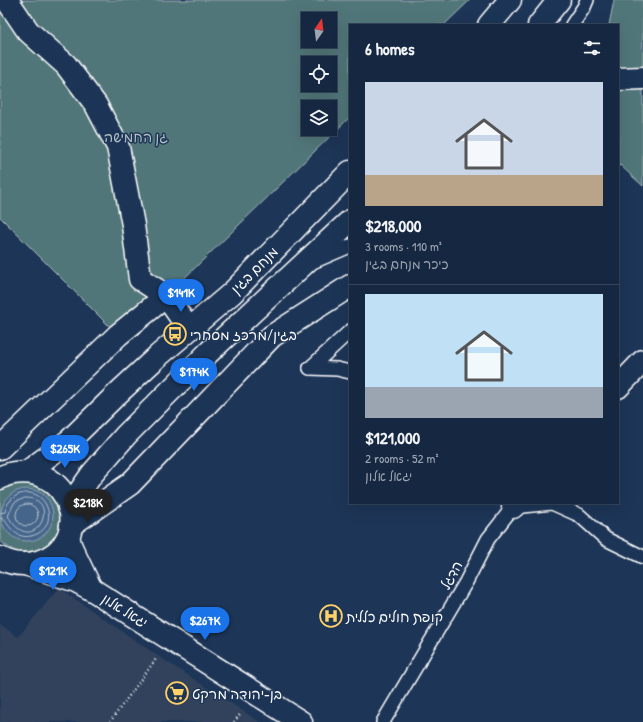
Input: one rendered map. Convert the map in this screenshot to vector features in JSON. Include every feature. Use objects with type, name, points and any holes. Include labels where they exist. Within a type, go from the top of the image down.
[{"type":"street","points":[[7,0],[28,31],[66,64],[96,105],[118,148],[140,280],[166,296],[189,329]]},
{"type":"street","points":[[490,24],[510,0]]},
{"type":"street","points":[[540,24],[559,0]]},
{"type":"street","points":[[619,79],[643,78]]},
{"type":"street","name":"מנחם בגין","points":[[27,472],[70,440],[117,394],[189,329],[232,293],[349,173]]},
{"type":"street","name":"מנחם בגין","points":[[69,523],[92,474],[126,435],[208,354],[349,222]]},
{"type":"street","points":[[10,563],[37,563],[49,558],[58,550],[69,523],[130,484],[272,336],[349,287]]},
{"type":"street","points":[[0,448],[118,335],[166,296]]},
{"type":"street","points":[[619,384],[643,361]]},
{"type":"street","points":[[0,477],[13,473],[27,472]]},
{"type":"street","name":"יגאל אלון","points":[[27,472],[40,475],[53,482],[63,493],[69,523],[71,546],[92,589]]},
{"type":"street","name":"יגאל אלון","points":[[10,563],[76,581],[92,589],[301,722]]},
{"type":"lane","points":[[573,24],[585,4]]},
{"type":"lane","points":[[581,24],[585,4]]},
{"type":"lane","points":[[304,265],[349,246]]},
{"type":"lane","points":[[349,332],[310,368],[337,369],[349,372]]},
{"type":"lane","points":[[512,504],[552,504],[579,515],[606,539],[643,557]]},
{"type":"lane","name":"הדגל","points":[[382,722],[466,582],[488,539],[512,504]]},
{"type":"path","points":[[110,722],[158,656],[193,653]]},
{"type":"shaded area","points":[[59,588],[158,656],[260,722],[0,722],[0,624],[18,637]]},
{"type":"green space","name":"גן החמישה","points":[[0,0],[470,0],[445,24],[349,24],[349,118],[337,130],[337,100],[301,100],[301,136],[330,136],[166,296],[118,335],[0,217]]},
{"type":"green space","points":[[614,0],[643,0],[643,186],[620,165],[619,166],[619,24],[609,24]]},
{"type":"green space","points":[[13,482],[45,484],[63,511],[59,533],[56,538],[48,546],[37,551],[25,553],[19,552],[9,548],[0,541],[0,491],[3,487]]},
{"type":"water","points":[[27,489],[41,493],[49,501],[53,515],[49,529],[41,537],[27,541],[13,537],[5,529],[1,515],[5,501],[13,493]]},
{"type":"place","name":"בגין/מרכז מסחרי","points":[[175,334]]},
{"type":"place","name":"קופת חולים כללית","points":[[331,616]]},
{"type":"place","name":"בן-יהודה מרקט","points":[[177,693]]}]
